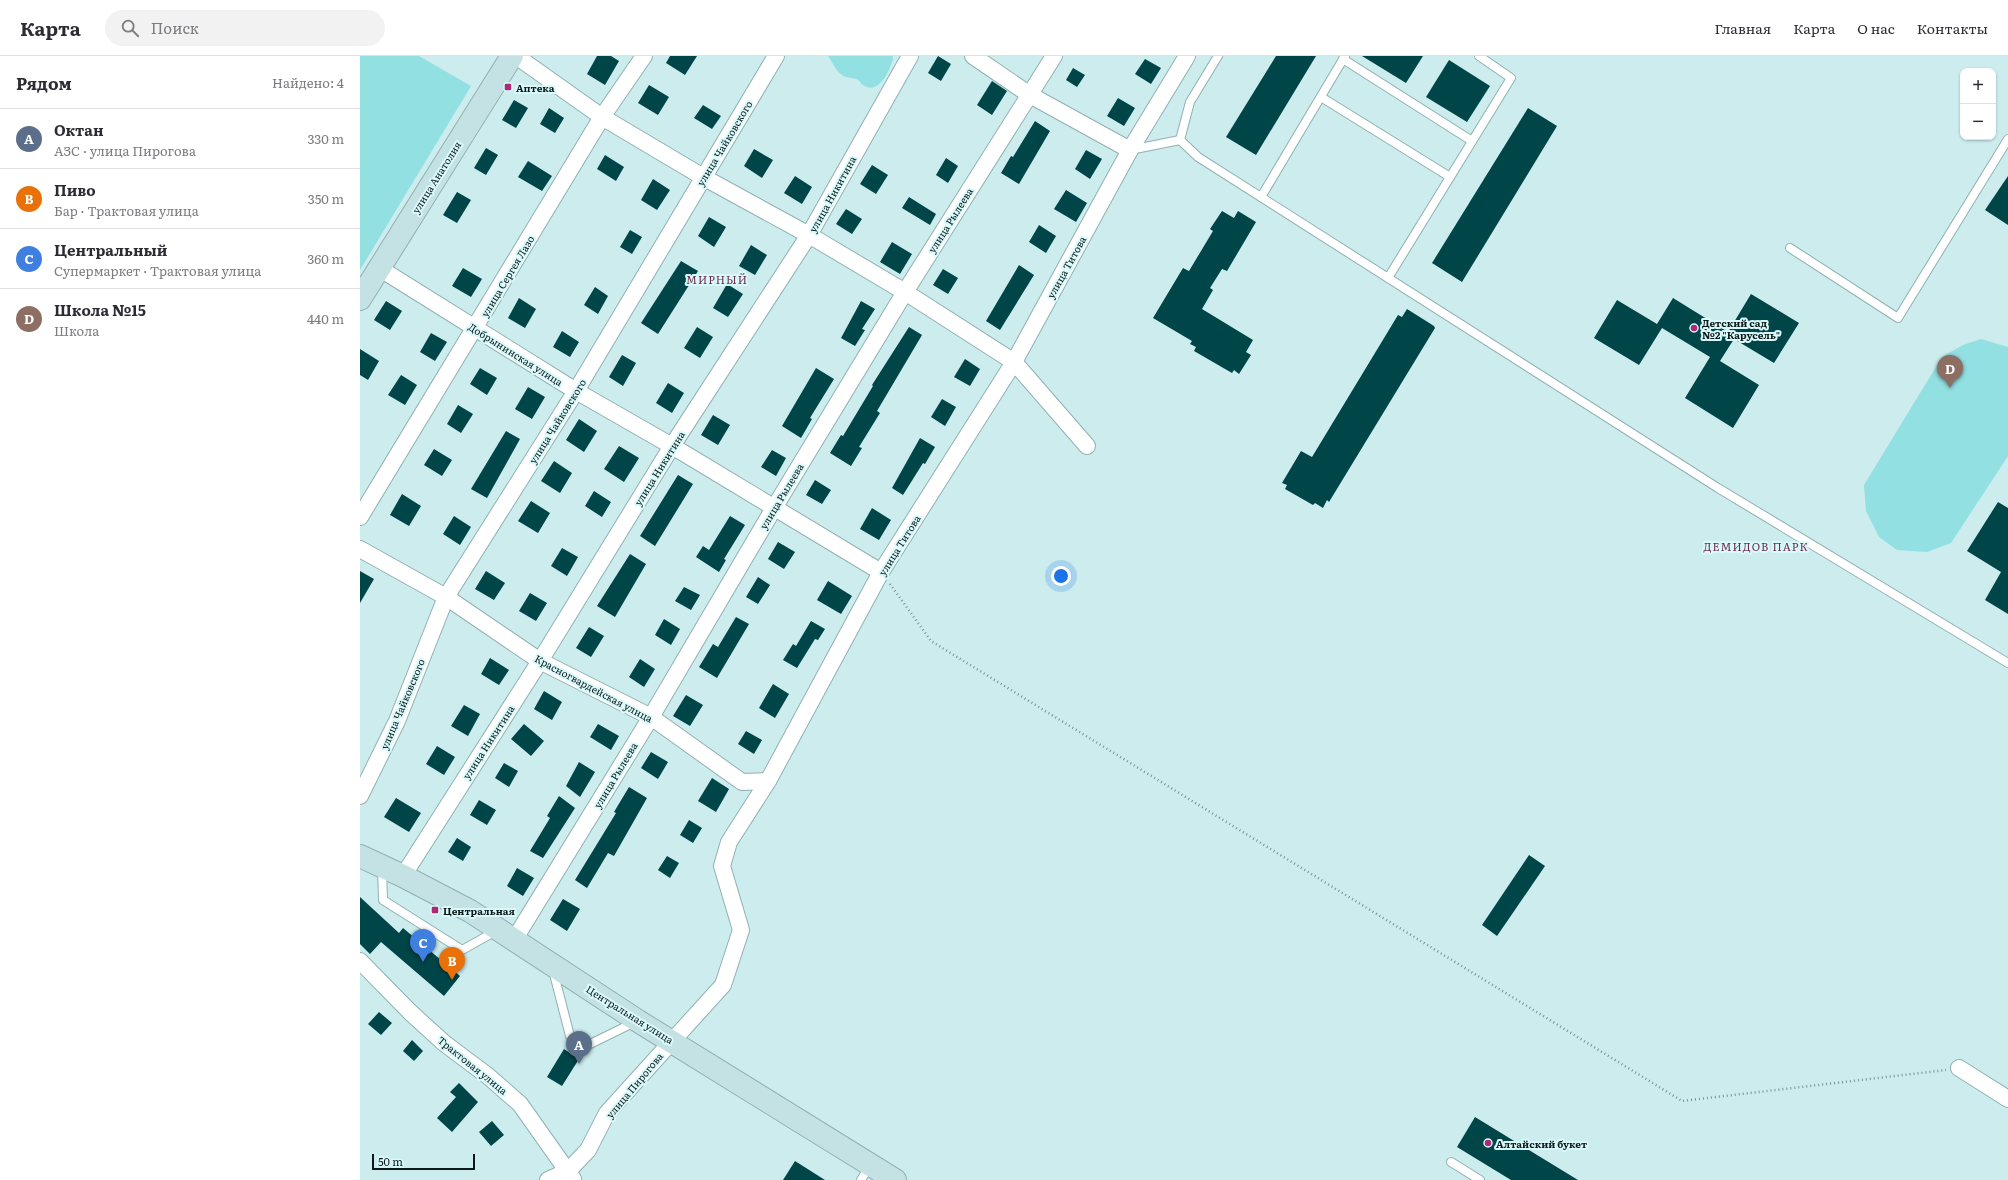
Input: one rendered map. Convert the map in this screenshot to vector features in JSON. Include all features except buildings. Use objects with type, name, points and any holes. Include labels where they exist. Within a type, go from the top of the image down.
[{"type":"street","name":"улица Анатолия","points":[[360,298],[512,56]]},
{"type":"street","points":[[516,56],[602,117],[703,177],[809,235],[905,292],[1014,362],[1087,446]]},
{"type":"street","name":"улица Сергея Лазо","points":[[360,517],[476,328],[602,117],[644,56]]},
{"type":"street","name":"улица Чайковского","points":[[360,796],[397,721],[446,597],[576,391],[776,56]]},
{"type":"street","name":"улица Никитина","points":[[403,876],[540,661],[672,446],[809,235],[910,56]]},
{"type":"street","points":[[973,56],[1030,95],[1130,150]]},
{"type":"street","name":"улица Рылеева","points":[[507,935],[651,717],[774,508],[905,292],[1054,56]]},
{"type":"street","name":"улица Титова","points":[[672,1041],[723,985],[741,930],[722,866],[729,842],[768,781],[881,572],[1014,362],[1130,150],[1187,56]]},
{"type":"street","name":"Добрынинская улица","points":[[379,268],[576,391],[672,446],[881,572]]},
{"type":"street","name":"Красногвардейская улица","points":[[360,548],[446,597],[540,661],[651,717],[742,782],[768,781]]},
{"type":"street","name":"Центральная улица","points":[[360,856],[403,876],[470,911],[638,1021],[672,1041],[866,1172],[895,1180]]},
{"type":"street","name":"Трактовая улица","points":[[360,961],[410,1012],[444,1043],[488,1076],[520,1104],[571,1175]]},
{"type":"street","name":"улица Пирогова","points":[[548,1180],[571,1175],[588,1150],[607,1113],[672,1041]]},
{"type":"street","points":[[1959,1068],[2008,1099]]},
{"type":"lane","points":[[1180,140],[1190,102],[1218,56]]},
{"type":"lane","points":[[1388,278],[1511,78],[1479,56]]},
{"type":"lane","points":[[1261,197],[1344,58],[1472,141]]},
{"type":"lane","points":[[1321,97],[1450,177]]},
{"type":"lane","points":[[1790,248],[1898,318],[2008,139]]},
{"type":"lane","points":[[1130,150],[1180,140]]},
{"type":"lane","points":[[1180,140],[1198,157],[1718,488],[2008,663]]},
{"type":"lane","points":[[382,867],[383,900],[462,950],[507,935]]},
{"type":"lane","points":[[552,964],[570,1036],[586,1046],[638,1021]]},
{"type":"lane","points":[[1451,1162],[1480,1180]]},
{"type":"path","points":[[881,572],[931,641],[1682,1100],[1959,1068]]},
{"type":"shaded area","points":[[360,56],[419,56],[471,86],[360,270]]},
{"type":"shaded area","points":[[828,56],[893,56],[893,59],[886,75],[879,85],[869,87],[862,85],[857,79],[843,76]]},
{"type":"shaded area","points":[[1981,339],[2008,347],[2008,456],[1951,543],[1927,552],[1897,550],[1879,537],[1866,511],[1864,485],[1942,357],[1963,345]]},
{"type":"place","name":"Аптека","points":[[508,87]]},
{"type":"place","name":"Детский сад №2 \"Карусель\"","points":[[1694,328]]},
{"type":"place","name":"Школа №15","points":[[1950,388]]},
{"type":"place","name":"Центральная","points":[[435,910]]},
{"type":"place","name":"Центральный","points":[[423,962]]},
{"type":"place","name":"Пиво","points":[[452,980]]},
{"type":"place","name":"Октан","points":[[579,1064]]},
{"type":"place","name":"Алтайский букет","points":[[1488,1143]]},
{"type":"district","name":"МИРНЫЙ","points":[[717,279]]},
{"type":"district","name":"ДЕМИДОВ ПАРК","points":[[1756,546]]}]
